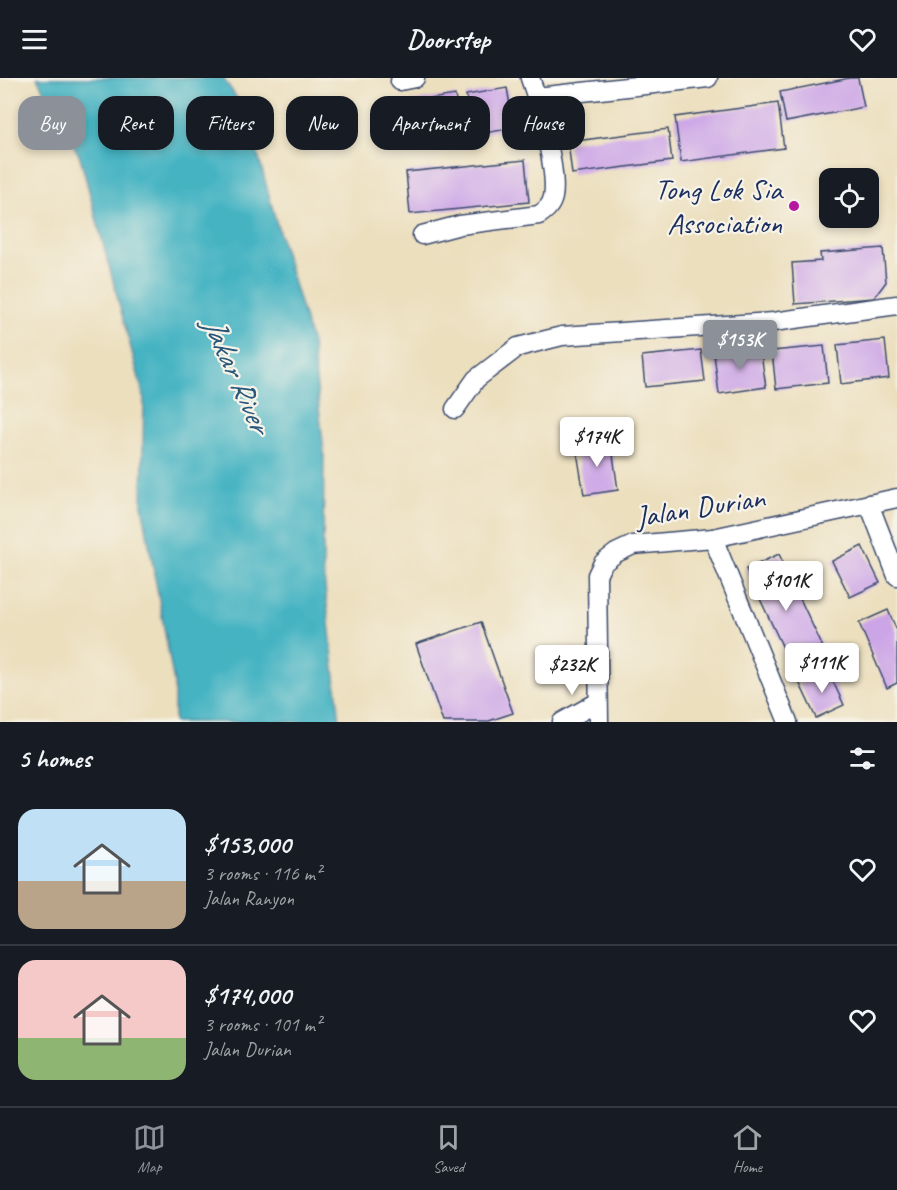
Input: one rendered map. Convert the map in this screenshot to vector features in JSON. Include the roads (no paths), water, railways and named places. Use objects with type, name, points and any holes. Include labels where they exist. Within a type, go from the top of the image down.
[{"type":"street","points":[[530,78],[537,96]]},
{"type":"street","points":[[546,96],[708,78]]},
{"type":"street","points":[[422,235],[460,225],[539,215],[548,209],[553,198],[554,180],[548,150]]},
{"type":"street","points":[[455,409],[476,380],[518,347],[562,336],[773,322],[897,306]]},
{"type":"street","name":"Jalan Durian","points":[[599,722],[597,575],[603,563],[616,553],[633,545],[713,538],[897,498]]},
{"type":"street","points":[[869,504],[897,576]]},
{"type":"street","points":[[713,538],[788,722]]},
{"type":"street","points":[[562,722],[598,702]]},
{"type":"water","name":"Jakar River","points":[[37,78],[223,78],[236,96],[186,96],[186,150],[257,150],[312,344],[324,452],[323,568],[340,722],[174,722],[174,683],[142,505],[144,397],[80,157],[76,150],[86,150],[86,96],[47,96]]},
{"type":"place","name":"Tong Lok Sia Association","points":[[794,206]]}]
